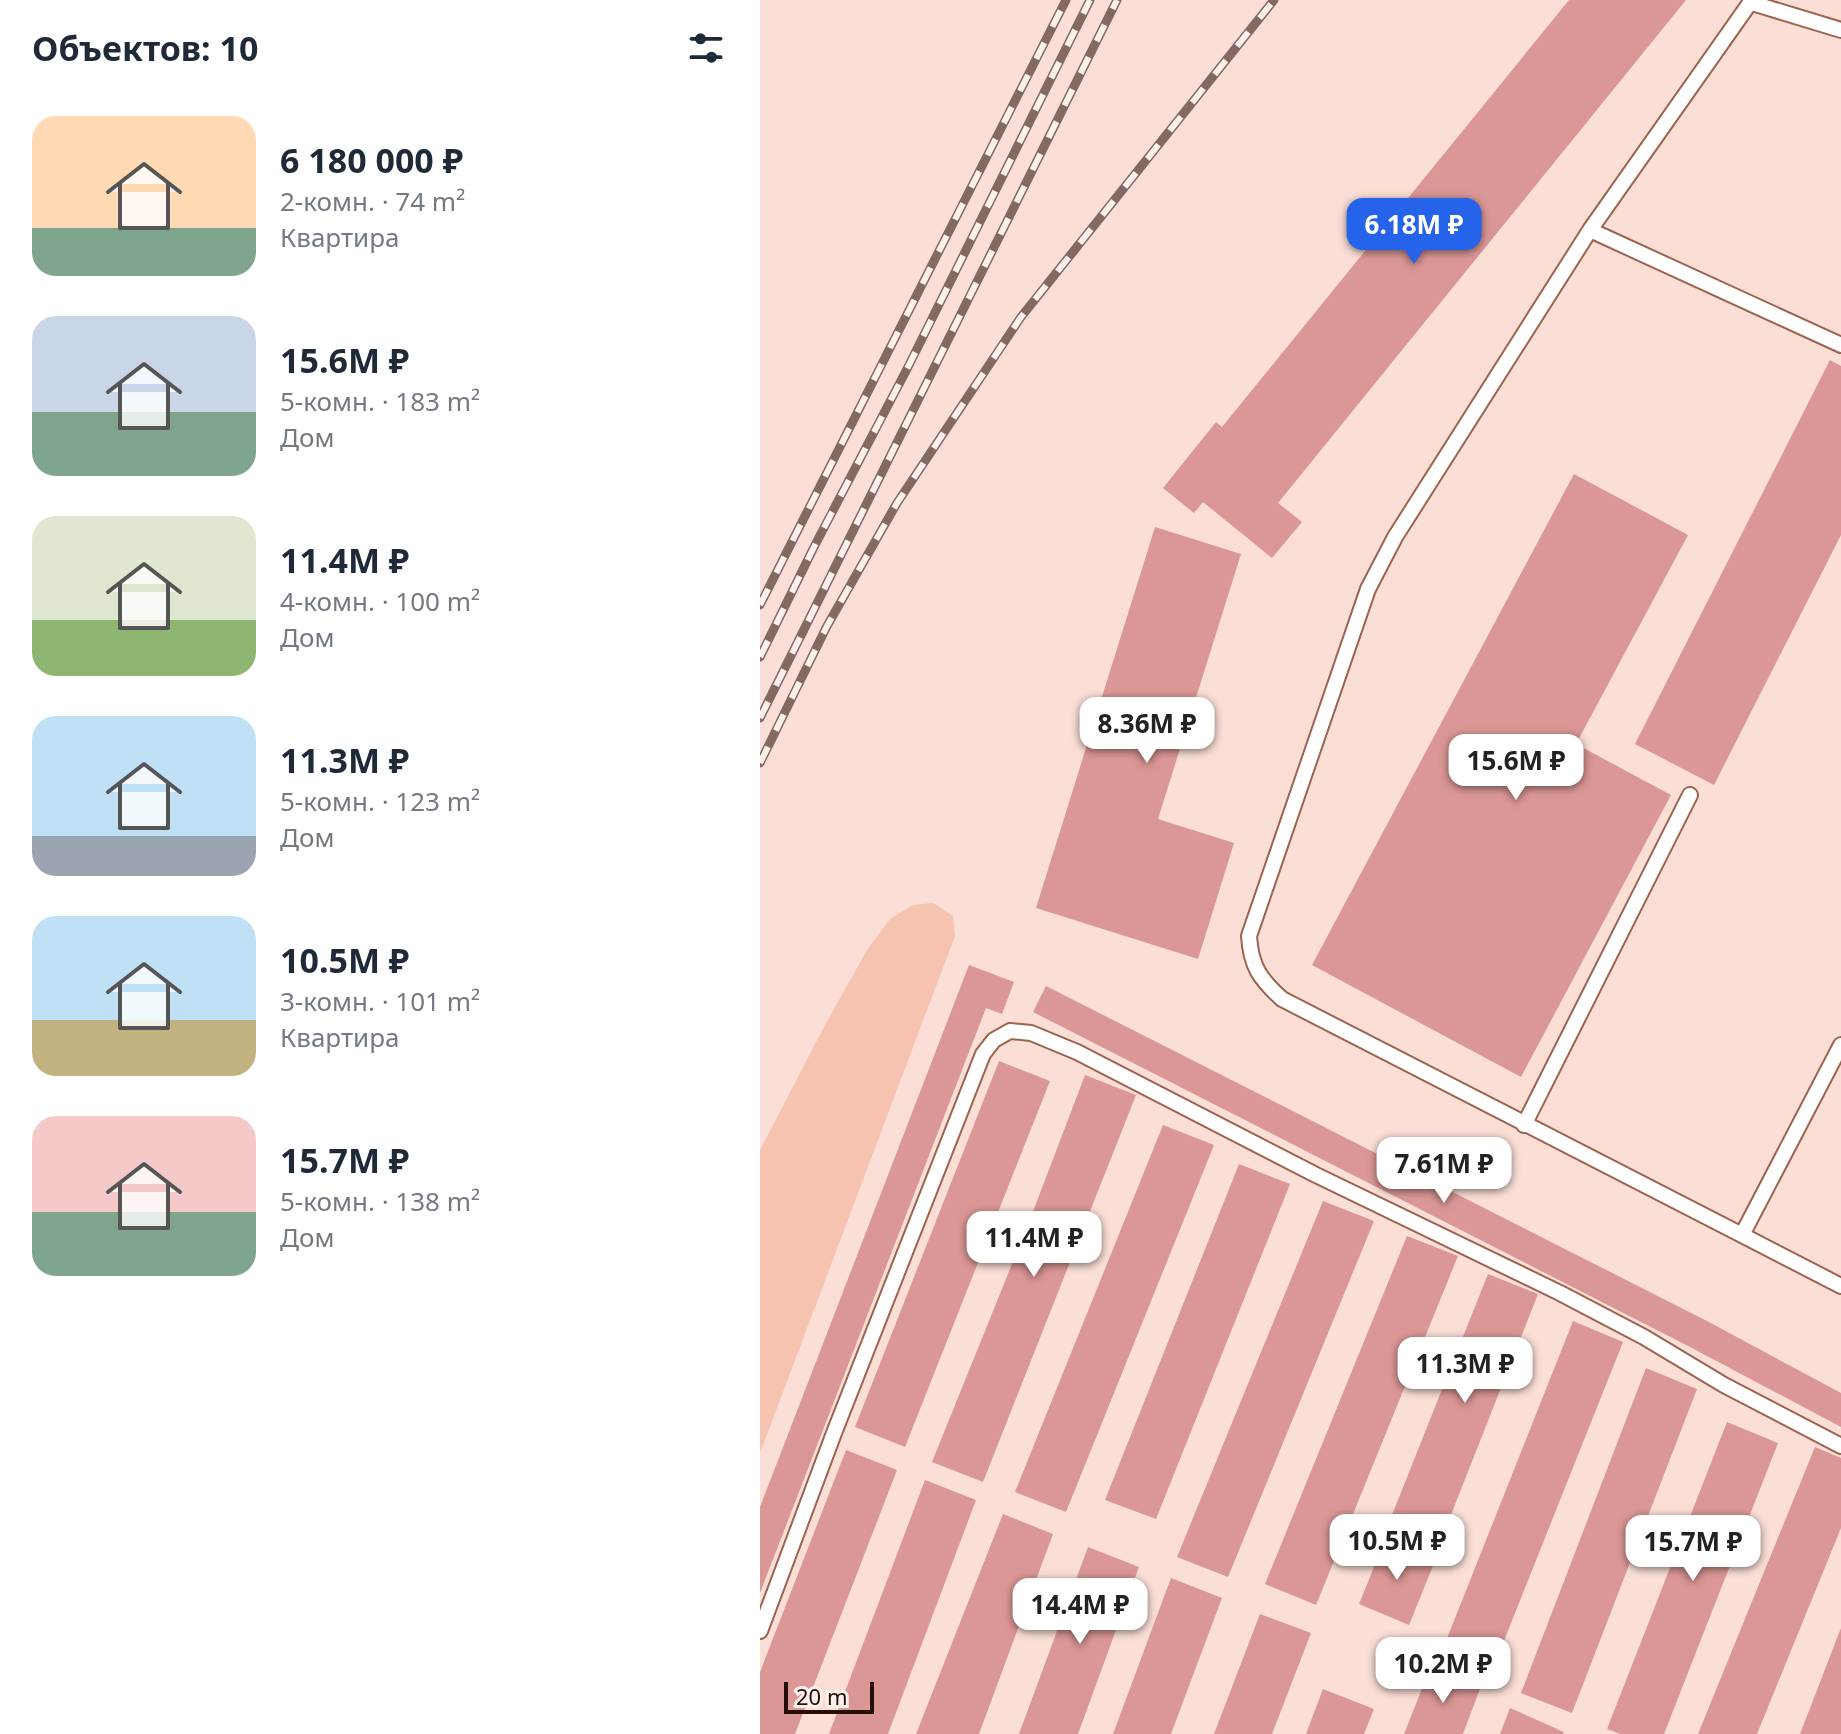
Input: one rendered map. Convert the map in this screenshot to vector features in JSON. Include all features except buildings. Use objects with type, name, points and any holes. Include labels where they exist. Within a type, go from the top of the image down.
[{"type":"lane","points":[[1841,30],[1752,1],[1590,230],[1395,537],[1368,589],[1249,936],[1250,955],[1261,980],[1282,999],[1841,1286]]},
{"type":"lane","points":[[1590,230],[1841,345]]},
{"type":"lane","points":[[1524,1125],[1690,795]]},
{"type":"lane","points":[[760,1631],[983,1054],[994,1040],[1010,1031],[1031,1033],[1077,1052],[1316,1175],[1546,1286],[1841,1446]]},
{"type":"lane","points":[[1742,1235],[1841,1045]]},
{"type":"shaded area","points":[[933,903],[953,916],[955,936],[760,1453],[760,1150],[867,950],[890,919],[913,905]]},
{"type":"railway","points":[[760,605],[1066,0]]},
{"type":"railway","points":[[760,657],[1090,0]]},
{"type":"railway","points":[[760,718],[1117,0]]},
{"type":"railway","points":[[760,763],[827,626],[897,503],[1021,317],[1274,0]]}]
